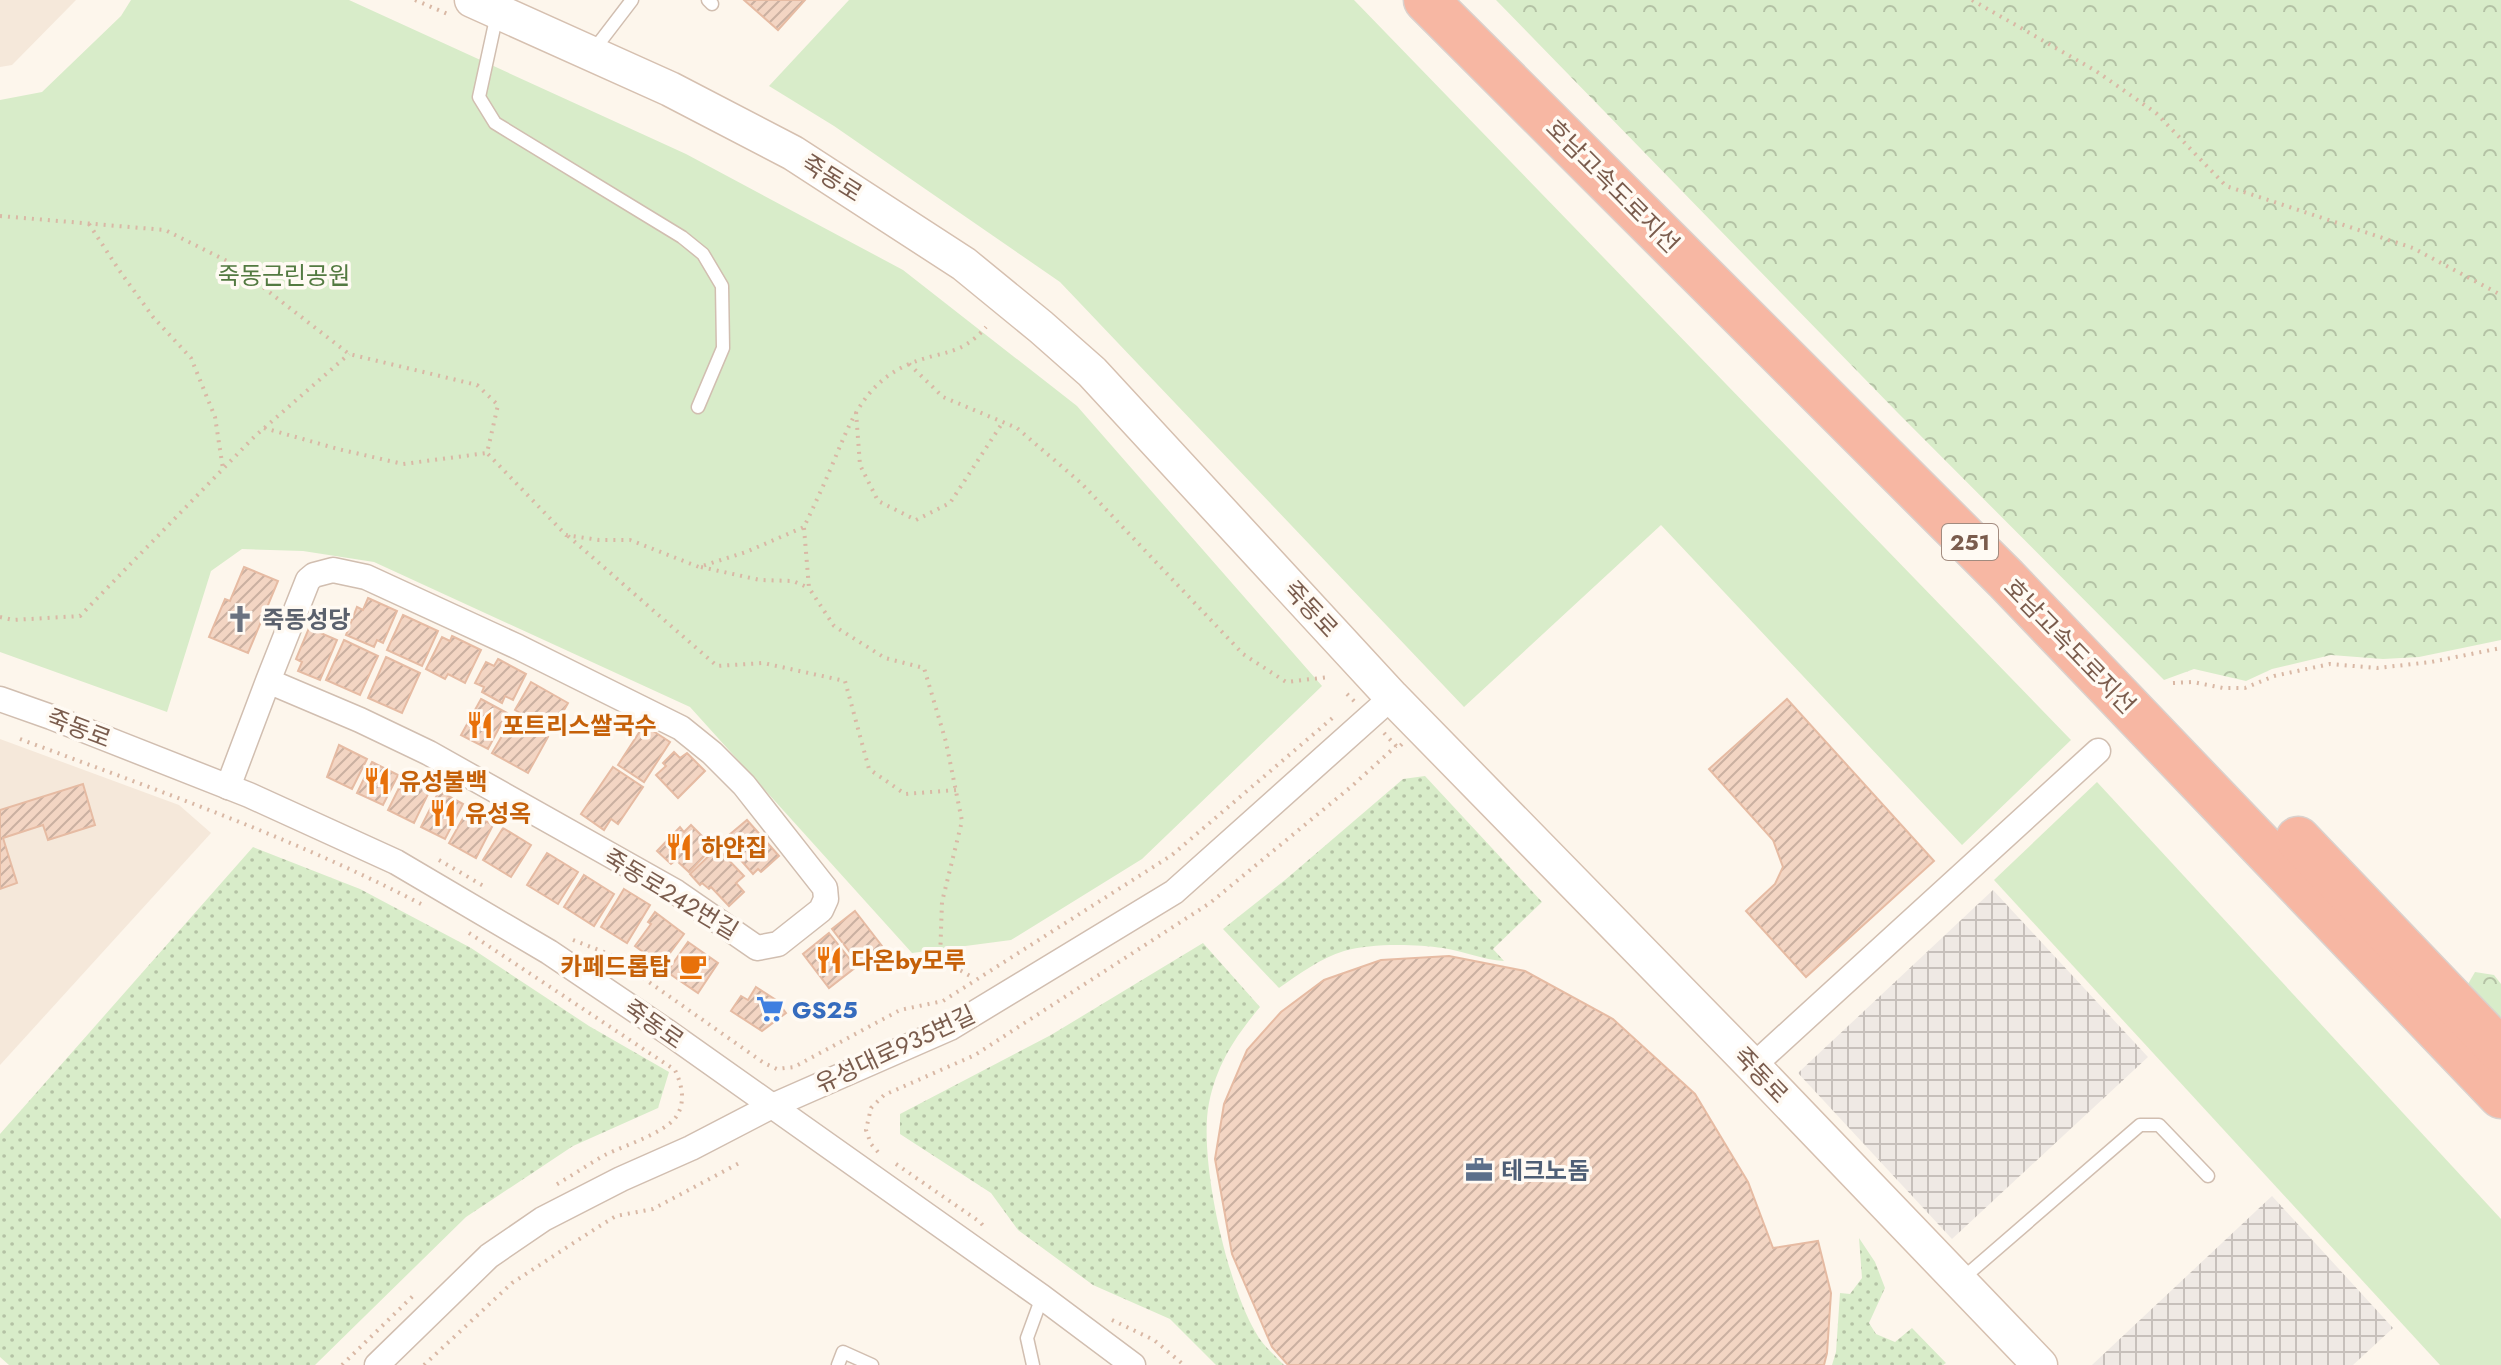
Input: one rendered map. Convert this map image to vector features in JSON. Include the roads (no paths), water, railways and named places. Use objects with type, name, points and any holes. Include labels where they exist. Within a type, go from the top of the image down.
[{"type":"highway","name":"호남고속도로지선","points":[[1426,0],[2006,579],[2501,1096]]},
{"type":"highway","name":"호남고속도로지선","points":[[1467,0],[2029,558],[2501,1051]]},
{"type":"street","name":"죽동로","points":[[475,10],[591,53],[670,89],[793,153],[964,264],[1041,327],[1092,372],[1392,697],[2040,1365]]},
{"type":"street","name":"죽동로242번길","points":[[228,787],[268,681],[308,580],[314,575],[333,570],[366,577],[518,647],[681,728],[744,785],[825,888],[826,899],[821,910],[778,944],[757,948],[676,892],[429,753],[268,681]]},
{"type":"street","name":"유성대로935번길","points":[[377,1365],[489,1256],[543,1219],[770,1107],[950,1028],[1174,892],[1392,697]]},
{"type":"street","name":"죽동로","points":[[0,699],[228,787],[396,862],[549,952],[669,1033],[1133,1365]]},
{"type":"street","points":[[1753,1066],[2098,751]]},
{"type":"lane","points":[[591,53],[632,0]]},
{"type":"lane","points":[[475,10],[479,97],[495,123],[682,237],[703,254],[722,286],[723,348],[698,407]]},
{"type":"lane","points":[[1960,1281],[2140,1125],[2159,1125],[2208,1176]]},
{"type":"lane","points":[[1033,1365],[1027,1338],[1042,1297]]},
{"type":"lane","points":[[838,1365],[843,1352],[872,1365]]},
{"type":"place","name":"죽동성당","points":[[240,619]]},
{"type":"place","name":"포트리스쌀국수","points":[[480,725]]},
{"type":"place","name":"유성불백","points":[[377,781]]},
{"type":"place","name":"유성옥","points":[[443,813]]},
{"type":"place","name":"하얀집","points":[[679,847]]},
{"type":"place","name":"다온by모루","points":[[829,960]]},
{"type":"place","name":"카페드롭탑","points":[[693,966]]},
{"type":"place","name":"GS25","points":[[770,1009]]},
{"type":"place","name":"테크노돔","points":[[1479,1170]]},
{"type":"park label","name":"죽동근린공원","points":[[284,275]]}]
